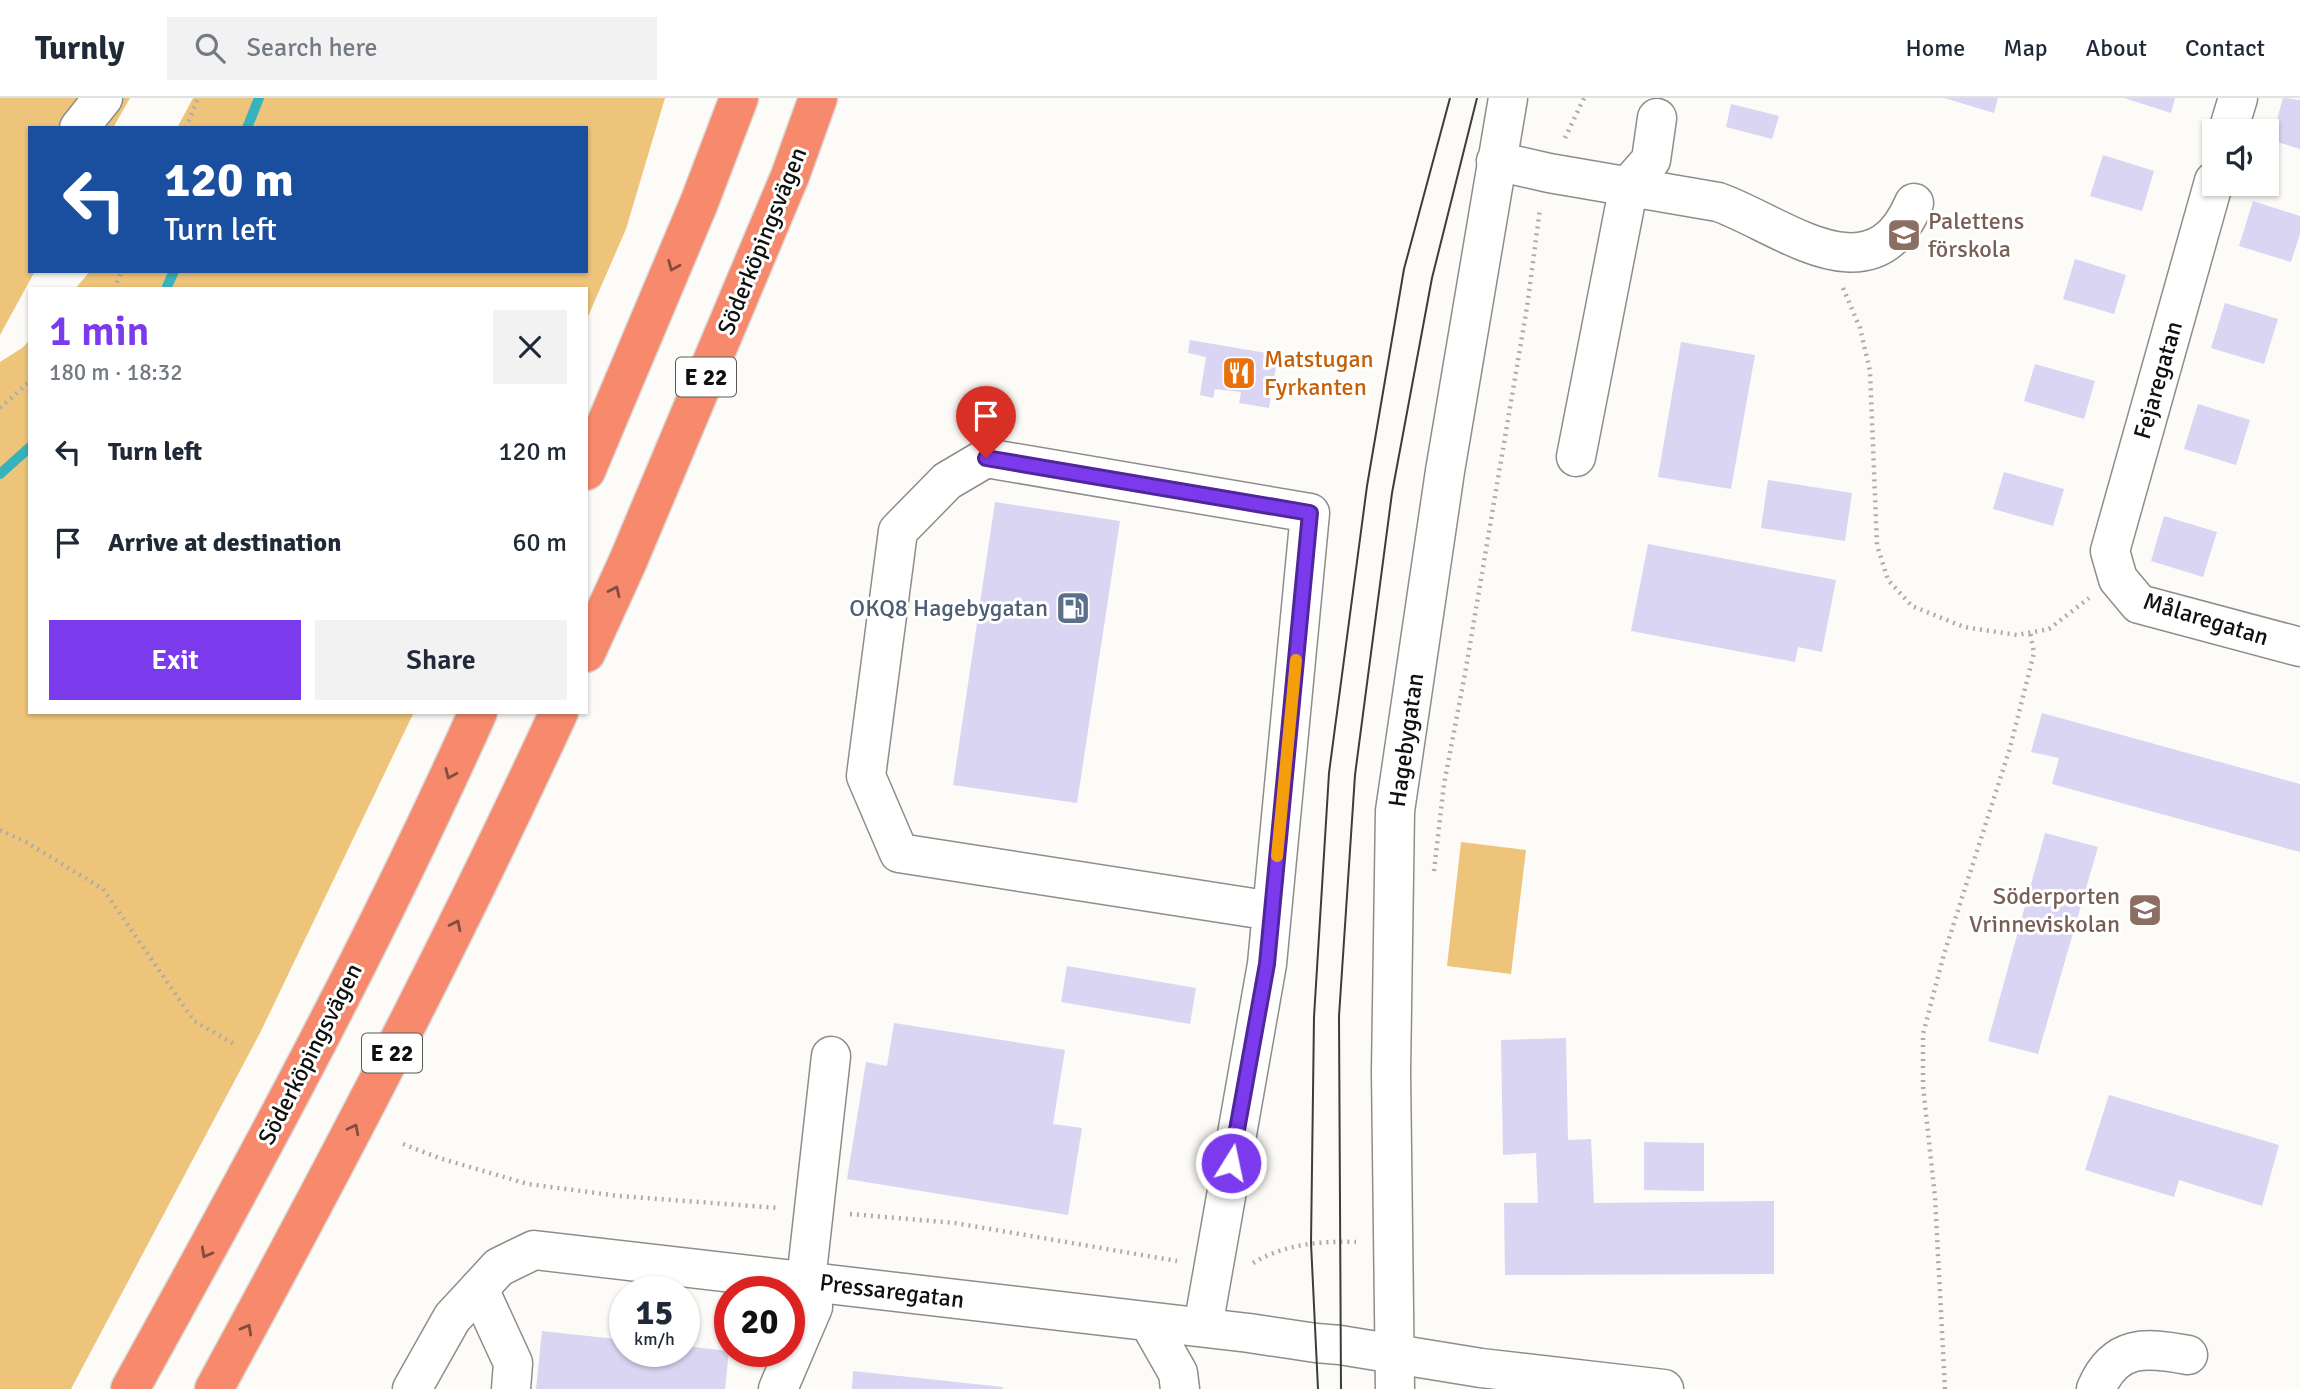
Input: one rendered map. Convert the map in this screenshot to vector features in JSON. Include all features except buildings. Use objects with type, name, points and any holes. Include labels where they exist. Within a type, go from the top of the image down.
[{"type":"highway","points":[[699,203],[719,98]]},
{"type":"highway","points":[[588,466],[699,203],[738,98]]},
{"type":"highway","name":"Söderköpingsvägen","points":[[588,649],[628,561],[790,176],[818,98]]},
{"type":"highway","points":[[790,176],[838,98]]},
{"type":"highway","name":"Söderköpingsvägen","points":[[130,1389],[239,1193],[358,962],[430,818],[477,714]]},
{"type":"highway","name":"E 22","points":[[214,1389],[329,1178],[440,958],[558,714]]},
{"type":"street","points":[[81,126],[103,98]]},
{"type":"street","name":"Hagebygatan","points":[[1395,1372],[1391,1072],[1395,811],[1445,471],[1508,98]]},
{"type":"street","points":[[2232,119],[2238,98]]},
{"type":"street","points":[[1576,457],[1629,185],[1651,160],[1657,118]]},
{"type":"street","points":[[1496,161],[1549,173],[1718,202],[1769,227],[1831,252],[1855,253],[1874,248],[1894,235],[1914,203]]},
{"type":"street","name":"Fejaregatan","points":[[2118,579],[2110,551],[2210,196]]},
{"type":"street","points":[[1203,1327],[1267,964],[1310,513],[986,458],[947,481],[898,531],[866,776],[899,853],[1272,911]]},
{"type":"street","name":"Målaregatan","points":[[2118,579],[2139,604],[2300,647]]},
{"type":"street","points":[[778,1389],[813,1307],[806,1281],[831,1056]]},
{"type":"street","name":"Pressaregatan","points":[[412,1389],[452,1318],[499,1267],[534,1250],[1340,1345],[1395,1372],[1664,1389]]},
{"type":"street","points":[[479,1289],[513,1363],[511,1389]]},
{"type":"street","points":[[1149,1322],[1178,1373],[1180,1389]]},
{"type":"street","points":[[2095,1389],[2103,1371],[2129,1352],[2153,1349],[2188,1355]]},
{"type":"path","points":[[187,126],[198,98]]},
{"type":"path","points":[[1433,880],[1444,784],[1527,307],[1540,209],[1549,173],[1584,98]]},
{"type":"path","points":[[1840,284],[1846,292],[1860,328],[1870,371],[1877,545],[1888,580],[1912,606],[1964,626],[2017,635],[2049,629],[2074,608],[2118,579]]},
{"type":"path","points":[[0,408],[28,383]]},
{"type":"path","points":[[1945,1389],[1936,1196],[1923,1086],[1923,1034],[1944,954],[2010,748],[2034,653],[2030,632]]},
{"type":"path","points":[[0,830],[26,842],[103,889],[194,1021],[236,1045]]},
{"type":"path","points":[[403,1144],[439,1158],[528,1184],[619,1196],[956,1223],[1239,1271],[1270,1253],[1311,1243],[1394,1243]]},
{"type":"shaded area","points":[[0,98],[130,98],[114,126],[28,126],[28,273],[34,273],[0,335]]},
{"type":"shaded area","points":[[193,98],[665,98],[626,229],[588,316],[588,287],[77,287],[88,273],[588,273],[588,126],[178,126]]},
{"type":"shaded area","points":[[28,342],[28,714],[413,714],[261,1031],[71,1389],[0,1389],[0,362]]},
{"type":"shaded area","points":[[1461,842],[1526,850],[1511,974],[1447,966]]},
{"type":"waterway","points":[[248,126],[259,98]]},
{"type":"waterway","points":[[167,287],[173,273]]},
{"type":"waterway","points":[[0,474],[28,449]]},
{"type":"tram line","points":[[1318,1389],[1311,1243],[1314,1017],[1329,773],[1367,486],[1404,269],[1450,98]]},
{"type":"tram line","points":[[1341,1389],[1339,1016],[1355,775],[1392,493],[1432,278],[1477,98]]},
{"type":"slow traffic","points":[[1277,856],[1296,660]]},
{"type":"place","name":"Palettens förskola","points":[[1904,235]]},
{"type":"place","name":"Matstugan Fyrkanten","points":[[1239,373]]},
{"type":"place","name":"OKQ8 Hagebygatan","points":[[1073,608]]},
{"type":"place","name":"Söderporten Vrinneviskolan","points":[[2145,910]]},
{"type":"route","points":[[986,458],[1310,513],[1267,964],[1231,1163]]}]
